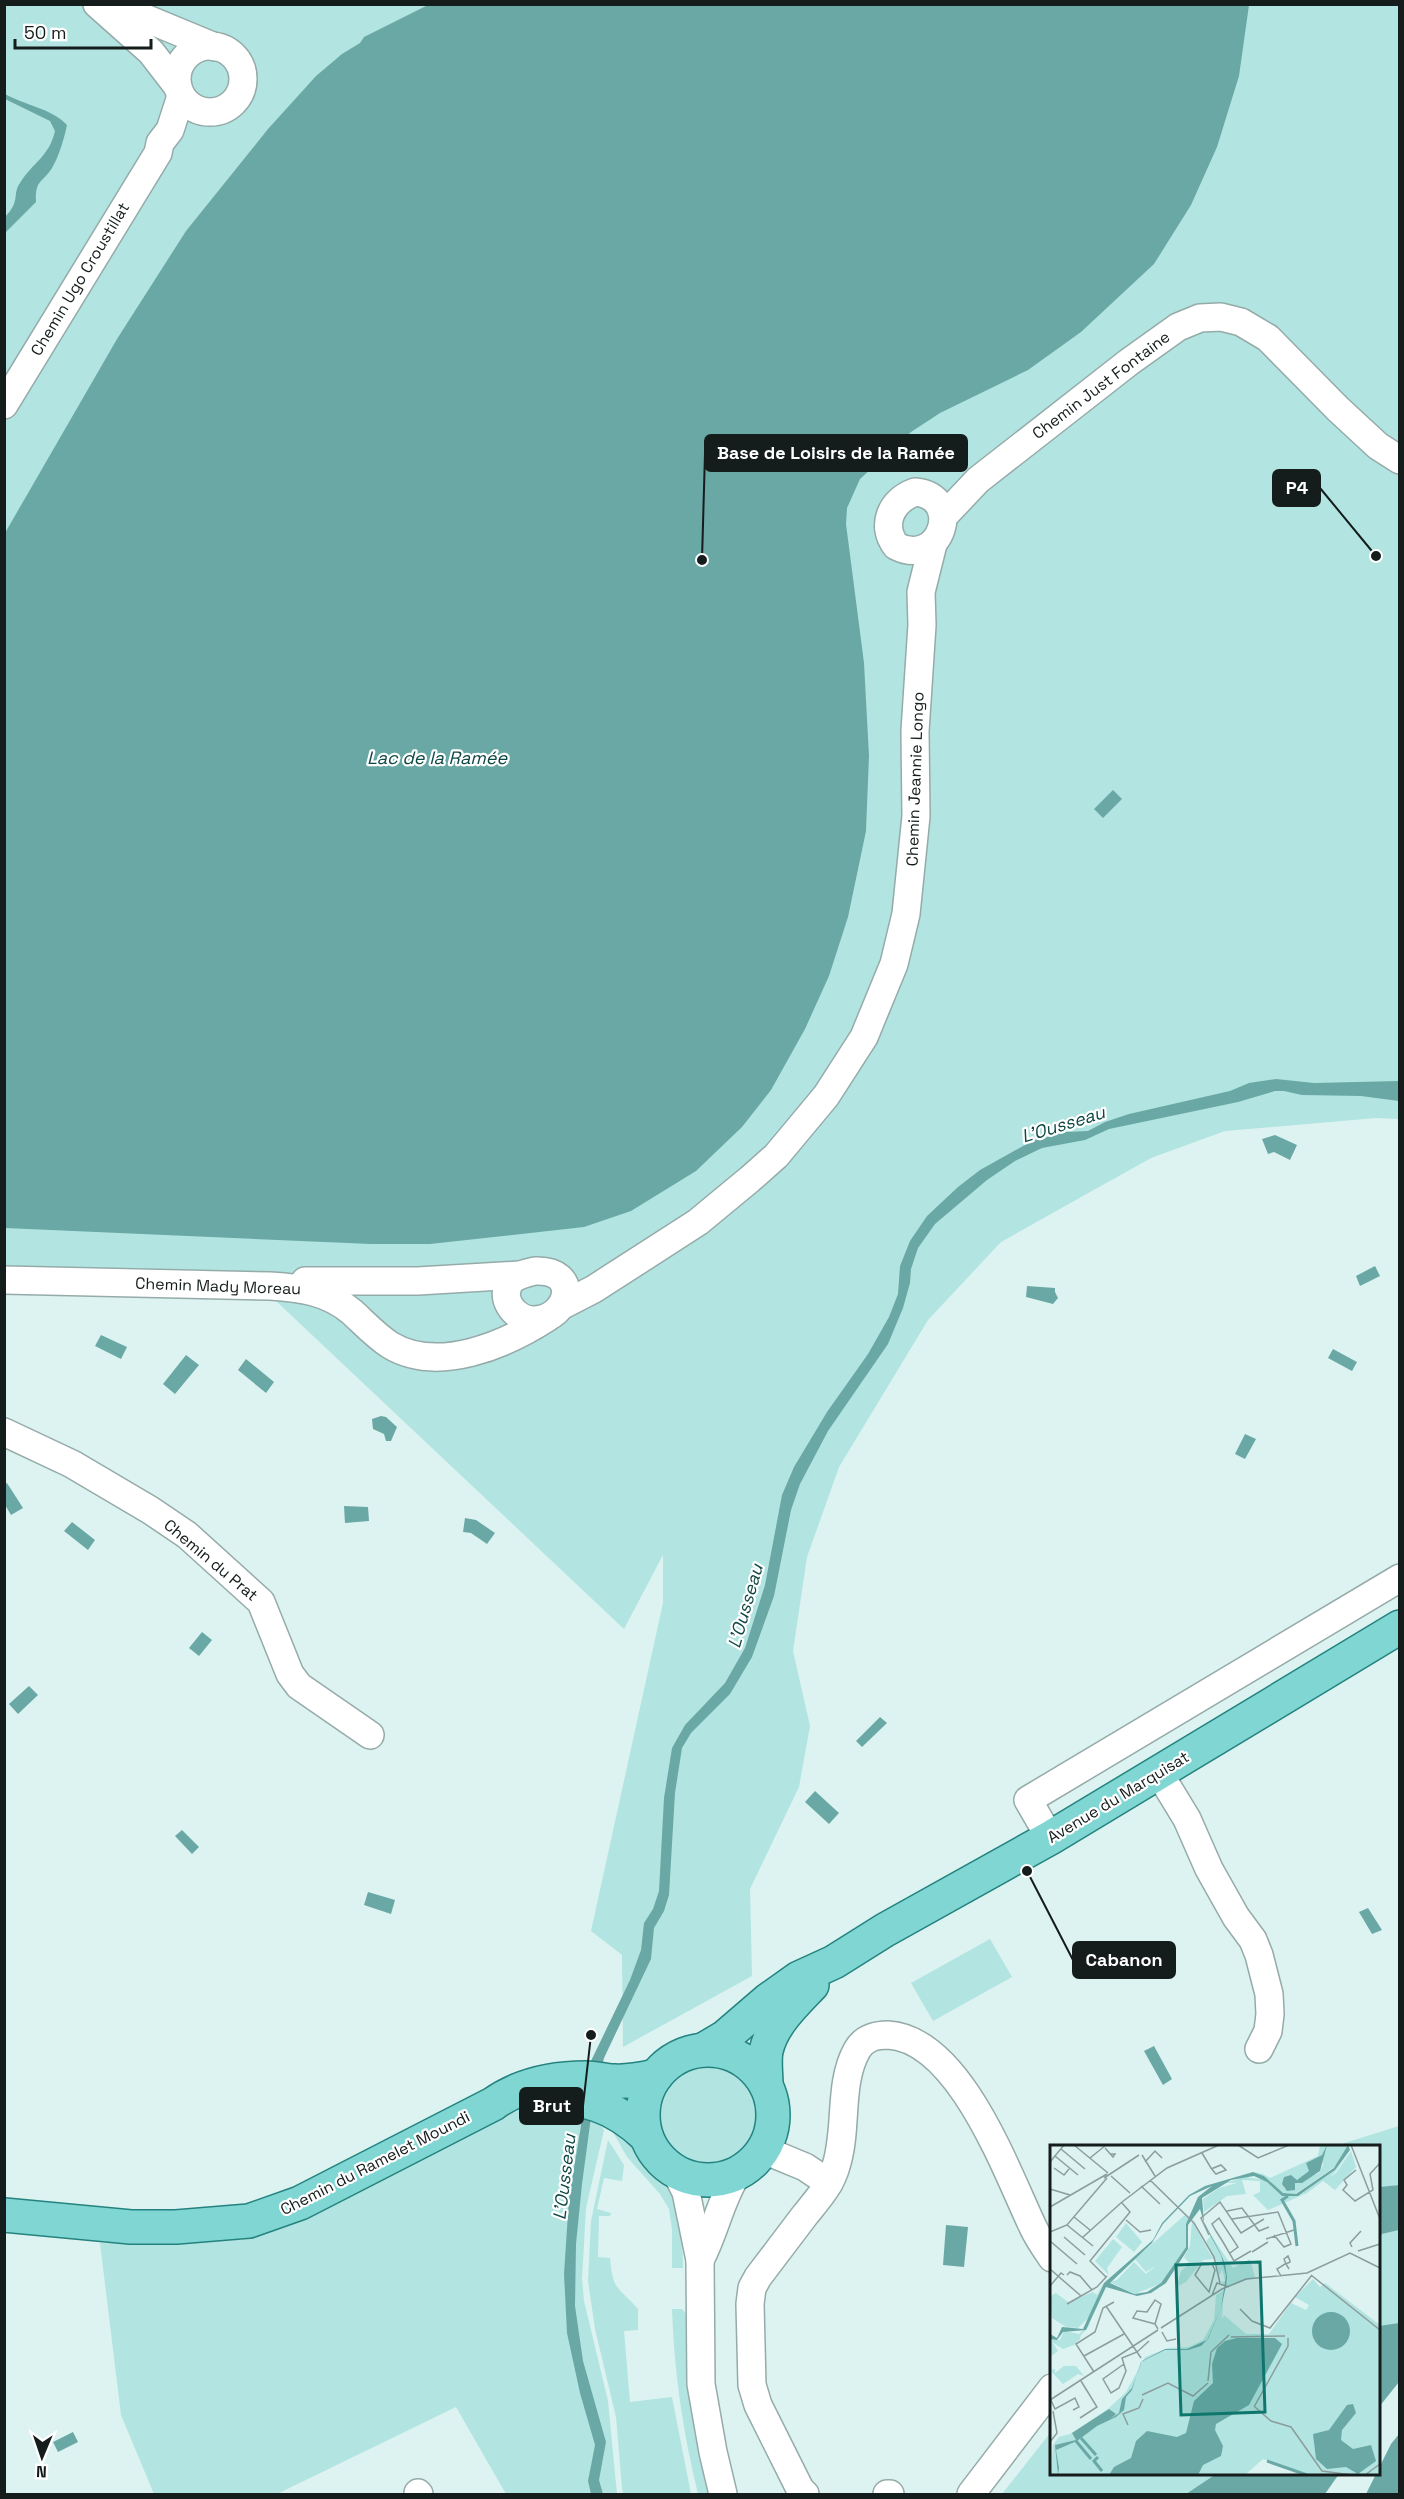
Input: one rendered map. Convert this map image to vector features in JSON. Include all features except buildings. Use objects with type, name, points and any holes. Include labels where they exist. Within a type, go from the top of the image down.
[{"type":"main road","name":"Avenue du Marquisat","points":[[703,2050],[725,2037],[768,2000],[799,1978],[834,1962],[885,1930],[1050,1838],[1400,1627]]},
{"type":"main road","name":"Avenue du Marquisat","points":[[766,2085],[766,2052],[774,2029],[792,2006],[834,1962]]},
{"type":"main road","points":[[703,2050],[722,2051],[739,2058],[754,2070],[766,2085],[773,2106],[772,2129],[764,2150],[737,2174],[717,2180],[696,2180],[676,2172],[660,2160],[646,2136],[643,2107],[647,2091],[656,2076],[669,2063],[685,2054],[703,2050]]},
{"type":"main road","name":"Chemin du Ramelet Moundi","points":[[4,2215],[131,2227],[176,2227],[249,2221],[300,2203],[493,2104],[514,2105],[556,2099],[656,2076]]},
{"type":"main road","name":"Chemin du Ramelet Moundi","points":[[592,2090],[646,2136]]},
{"type":"street","points":[[97,4],[151,52],[188,104],[207,113],[221,111],[238,98],[242,89],[241,68],[236,58],[225,50],[128,11],[119,4]]},
{"type":"street","points":[[179,92],[180,66],[185,57],[204,46],[215,47]]},
{"type":"street","name":"Chemin Ugo Croustillat","points":[[4,405],[158,153],[160,143],[170,130],[179,92]]},
{"type":"street","name":"Chemin Ugo Croustillat","points":[[158,153],[185,134],[207,113]]},
{"type":"street","name":"Chemin Just Fontaine","points":[[943,517],[978,480],[1157,341],[1178,327],[1200,318],[1221,317],[1241,322],[1268,338],[1378,446],[1400,460]]},
{"type":"street","name":"Chemin Just Fontaine","points":[[924,493],[949,489],[978,480]]},
{"type":"street","points":[[915,492],[930,495],[941,505],[943,517],[941,528],[933,544],[921,551],[896,546],[890,538],[888,530],[890,512],[905,496],[915,492]]},
{"type":"street","name":"Chemin Jeannie Longo","points":[[554,1312],[698,1221],[776,1156],[826,1096],[864,1037],[894,964],[906,914],[916,816],[915,731],[922,625],[921,592],[933,544]]},
{"type":"street","name":"Chemin Jeannie Longo","points":[[896,546],[915,574],[921,592]]},
{"type":"street","points":[[553,1272],[564,1281],[566,1294],[554,1312],[534,1320],[513,1312],[507,1302],[507,1289],[520,1275],[535,1271],[553,1272],[582,1278],[610,1277]]},
{"type":"street","name":"Chemin Mady Moreau","points":[[4,1272],[332,1282],[418,1281],[520,1275]]},
{"type":"street","name":"Chemin Mady Moreau","points":[[4,1280],[270,1286],[311,1290],[338,1301],[391,1346],[429,1356],[460,1354],[487,1347],[525,1332],[554,1312]]},
{"type":"street","name":"Chemin du Prat","points":[[4,1432],[72,1464],[150,1510],[187,1535],[261,1602],[290,1674],[298,1686],[370,1735]]},
{"type":"street","points":[[1050,1838],[1028,1800],[1400,1578]]},
{"type":"street","points":[[1159,1773],[1187,1819],[1209,1869],[1236,1917],[1253,1940],[1269,1994],[1268,2031],[1259,2049]]},
{"type":"street","points":[[805,2494],[800,2489],[758,2405],[752,2385],[750,2304],[752,2288],[829,2183],[842,2143],[848,2079],[858,2049],[866,2040],[875,2036],[890,2035],[908,2040],[942,2064],[961,2087],[1000,2152],[1034,2229],[1050,2255]]},
{"type":"street","points":[[764,2150],[805,2167],[829,2183]]},
{"type":"street","points":[[676,2172],[686,2192],[700,2260],[701,2384],[723,2494]]},
{"type":"street","points":[[700,2260],[713,2236],[725,2192],[737,2174]]},
{"type":"street","points":[[971,2494],[1050,2391]]},
{"type":"shaded area","points":[[4,5],[1399,5],[1399,1119],[1376,1118],[1225,1131],[1151,1158],[1001,1242],[928,1320],[839,1467],[807,1557],[793,1651],[810,1726],[799,1787],[750,1889],[752,1976],[623,2047],[622,1955],[591,1931],[663,1603],[663,1555],[624,1629],[276,1301],[5,1290]]},
{"type":"shaded area","points":[[990,1939],[1012,1977],[933,2021],[911,1983]]},
{"type":"shaded area","points":[[708,2061],[729,2065],[746,2077],[758,2094],[762,2115],[758,2136],[746,2153],[729,2165],[708,2169],[687,2165],[670,2153],[658,2136],[654,2115],[658,2094],[670,2077],[687,2065]]},
{"type":"shaded area","points":[[551,2095],[598,2120],[604,2130],[586,2208],[582,2279],[584,2301],[608,2401],[617,2494],[506,2494],[456,2407],[277,2494],[154,2494],[121,2415],[100,2243],[242,2240]]},
{"type":"shaded area","points":[[1399,2126],[1399,2185],[1380,2187],[1380,2145],[1338,2145]]},
{"type":"shaded area","points":[[610,2127],[630,2139],[642,2162],[673,2194],[682,2233],[683,2268],[672,2268],[672,2229],[669,2209],[660,2194],[627,2157]]},
{"type":"shaded area","points":[[608,2140],[624,2165],[622,2181],[604,2178],[597,2209],[611,2213],[610,2216],[599,2216],[598,2257],[610,2258],[615,2283],[638,2309],[638,2330],[624,2331],[630,2402],[672,2397],[691,2494],[623,2494],[616,2417],[595,2329],[588,2281],[591,2221]]},
{"type":"shaded area","points":[[1399,2230],[1399,2323],[1381,2328],[1380,2236]]},
{"type":"shaded area","points":[[672,2309],[682,2309],[687,2315],[711,2494],[698,2494],[693,2471],[677,2379]]},
{"type":"shaded area","points":[[1050,2433],[1050,2475],[1214,2475],[1186,2494],[1002,2494]]},
{"type":"water","name":"Lac de la Ramée","points":[[428,5],[1249,5],[1239,76],[1217,147],[1191,205],[1154,264],[1081,332],[1028,370],[940,413],[911,432],[860,479],[847,508],[846,524],[864,663],[869,756],[866,831],[848,917],[829,976],[805,1029],[771,1090],[742,1127],[696,1171],[631,1211],[584,1227],[430,1244],[371,1244],[5,1228],[5,533],[117,339],[186,231],[268,129],[316,76],[342,54],[360,43],[364,37]]},
{"type":"water","points":[[5,94],[54,115],[67,125],[55,163],[38,185],[36,202],[5,233],[5,217],[15,202],[18,187],[49,147],[55,131],[50,121],[5,99]]},
{"type":"water","points":[[1113,790],[1122,799],[1103,818],[1094,809]]},
{"type":"water","points":[[1276,1079],[1314,1083],[1399,1081],[1399,1101],[1361,1096],[1302,1095],[1275,1091],[1238,1102],[1109,1129],[1085,1140],[1042,1148],[1015,1161],[987,1180],[935,1224],[918,1248],[903,1308],[888,1344],[828,1431],[800,1484],[791,1510],[774,1596],[752,1657],[730,1694],[691,1733],[682,1748],[675,1793],[669,1895],[664,1911],[654,1928],[651,1959],[604,2058],[591,2117],[576,2244],[575,2306],[583,2361],[606,2442],[599,2480],[603,2494],[591,2494],[588,2481],[595,2445],[580,2393],[567,2333],[564,2274],[569,2198],[581,2126],[580,2114],[591,2061],[630,1980],[641,1950],[644,1923],[653,1909],[659,1891],[664,1798],[672,1748],[685,1725],[725,1683],[745,1648],[765,1585],[782,1495],[794,1467],[827,1412],[868,1354],[889,1317],[898,1294],[900,1266],[910,1241],[927,1216],[958,1187],[980,1170],[1032,1141],[1066,1132],[1088,1131],[1105,1122],[1129,1114],[1230,1091],[1249,1083]]},
{"type":"water","points":[[1275,1135],[1297,1145],[1290,1160],[1274,1152],[1268,1154],[1262,1139]]},
{"type":"water","points":[[1375,1266],[1380,1276],[1360,1286],[1356,1276]]},
{"type":"water","points":[[1027,1286],[1055,1288],[1058,1298],[1053,1304],[1026,1297]]},
{"type":"water","points":[[101,1335],[127,1347],[121,1359],[95,1346]]},
{"type":"water","points":[[1333,1349],[1357,1362],[1352,1371],[1328,1358]]},
{"type":"water","points":[[186,1355],[199,1365],[175,1394],[163,1384]]},
{"type":"water","points":[[246,1359],[274,1382],[266,1393],[238,1370]]},
{"type":"water","points":[[386,1417],[397,1427],[391,1441],[386,1441],[384,1434],[373,1429],[372,1419]]},
{"type":"water","points":[[1245,1434],[1256,1439],[1245,1459],[1235,1454]]},
{"type":"water","points":[[7,1483],[23,1508],[11,1515],[5,1505],[5,1484]]},
{"type":"water","points":[[344,1506],[368,1507],[369,1521],[345,1523]]},
{"type":"water","points":[[465,1518],[476,1520],[495,1533],[487,1544],[471,1533],[463,1532]]},
{"type":"water","points":[[72,1522],[95,1540],[88,1550],[64,1531]]},
{"type":"water","points":[[202,1632],[212,1640],[199,1656],[189,1648]]},
{"type":"water","points":[[29,1686],[38,1695],[18,1714],[9,1704]]},
{"type":"water","points":[[880,1717],[887,1723],[862,1747],[856,1741]]},
{"type":"water","points":[[815,1791],[839,1813],[829,1824],[805,1802]]},
{"type":"water","points":[[182,1830],[199,1847],[192,1854],[175,1836]]},
{"type":"water","points":[[368,1892],[395,1900],[391,1914],[364,1905]]},
{"type":"water","points":[[1368,1908],[1382,1930],[1372,1934],[1359,1912]]},
{"type":"water","points":[[1154,2046],[1172,2079],[1163,2085],[1144,2051]]},
{"type":"water","points":[[1399,2185],[1399,2230],[1382,2234],[1380,2237],[1380,2187]]},
{"type":"water","points":[[946,2225],[968,2227],[964,2267],[943,2265]]},
{"type":"water","points":[[1399,2323],[1399,2382],[1380,2406],[1380,2326]]},
{"type":"water","points":[[73,2432],[78,2442],[58,2452],[53,2442]]},
{"type":"water","points":[[1399,2434],[1399,2494],[1366,2494],[1376,2475],[1380,2475],[1380,2466]]},
{"type":"water","points":[[1214,2475],[1338,2475],[1325,2494],[1186,2494]]},
{"type":"place","name":"P4","points":[[1376,556]]},
{"type":"place","name":"Base de Loisirs de la Ramée","points":[[702,560]]},
{"type":"place","name":"Cabanon","points":[[1027,1871]]},
{"type":"place","name":"Brut","points":[[591,2035]]},
{"type":"water label","name":"L'Ousseau","points":[[1063,1124]]},
{"type":"water label","name":"L'Ousseau","points":[[745,1606]]},
{"type":"water label","name":"L'Ousseau","points":[[564,2177]]}]
